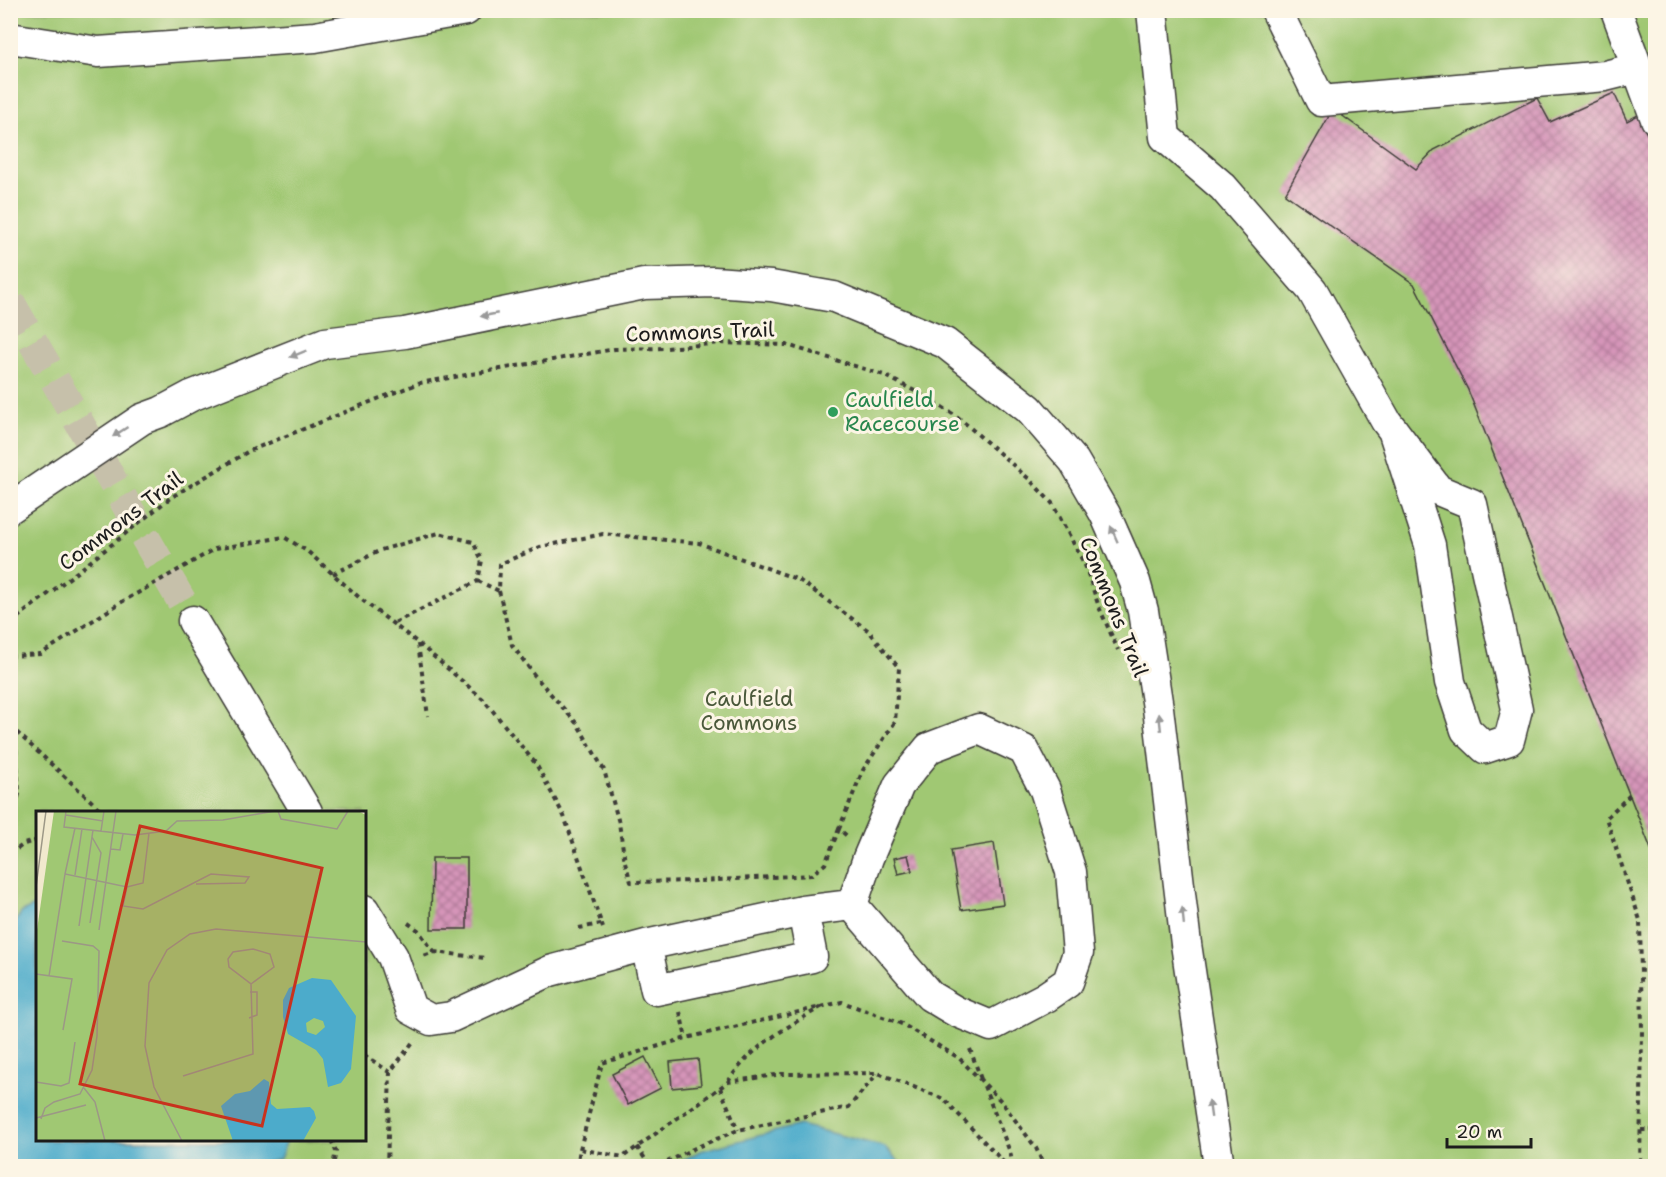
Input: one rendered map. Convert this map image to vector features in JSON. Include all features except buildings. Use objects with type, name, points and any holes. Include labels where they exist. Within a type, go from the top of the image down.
[{"type":"lane","points":[[10,38],[98,52],[315,37],[466,10]]},
{"type":"lane","points":[[1152,10],[1165,137],[1223,187],[1312,291],[1393,430],[1438,490],[1472,504],[1517,709],[1509,740],[1485,748],[1466,730],[1450,682],[1430,545],[1393,430]]},
{"type":"lane","points":[[1276,10],[1321,101],[1605,76],[1637,68]]},
{"type":"lane","points":[[1616,10],[1656,119]]},
{"type":"lane","points":[[10,508],[141,419],[191,396],[325,343],[405,333],[644,284],[714,282],[771,286],[834,297],[945,343],[1029,409],[1074,461],[1105,514],[1135,582],[1143,611],[1158,708],[1186,944],[1219,1167]]},
{"type":"lane","points":[[192,621],[306,811]]},
{"type":"lane","points":[[979,729],[1024,750],[1045,790],[1071,872],[1078,953],[1068,982],[1046,997],[991,1026],[955,1011],[930,996],[852,905],[868,858],[898,785],[929,748],[979,729]]},
{"type":"lane","points":[[366,912],[393,957],[411,1009],[431,1020],[451,1017],[525,975],[646,945],[802,911],[852,905]]},
{"type":"lane","points":[[646,945],[656,990],[812,957],[802,911]]},
{"type":"path","name":"Commons Trail","points":[[10,623],[170,498],[249,451],[380,398],[420,383],[615,349],[666,348],[721,343],[787,345],[884,375],[930,399],[959,418],[1029,479],[1052,503],[1085,565],[1099,607],[1120,656]]},
{"type":"path","points":[[333,574],[381,550],[439,533],[473,542],[482,560],[478,580]]},
{"type":"path","points":[[603,534],[699,543],[799,580],[869,631],[899,668],[895,722],[863,770],[839,829],[825,864],[811,875],[631,882],[625,862],[619,823],[604,770],[578,724],[535,676],[512,645],[499,591],[500,564],[540,547],[603,534]]},
{"type":"path","points":[[10,656],[41,654],[120,603],[215,549],[284,537],[307,551],[362,600],[418,643],[483,699],[536,764],[564,816],[601,924],[615,953]]},
{"type":"path","points":[[478,580],[499,591]]},
{"type":"path","points":[[392,624],[478,580]]},
{"type":"path","points":[[418,643],[428,716]]},
{"type":"path","points":[[10,726],[101,811]]},
{"type":"path","points":[[10,824],[19,794],[15,731]]},
{"type":"path","points":[[1630,795],[1606,818],[1640,920],[1640,1167]]},
{"type":"path","points":[[839,829],[868,858]]},
{"type":"path","points":[[10,854],[24,843],[36,840]]},
{"type":"path","points":[[579,928],[601,924]]},
{"type":"path","points":[[434,952],[484,958]]},
{"type":"path","points":[[577,1167],[602,1063],[668,1042],[842,1002],[902,1024],[959,1058],[1001,1101],[1036,1148],[1044,1167]]},
{"type":"path","points":[[580,1149],[623,1157],[728,1082],[739,1064],[770,1038],[825,1005]]},
{"type":"path","points":[[955,1011],[1010,1152],[1013,1167]]},
{"type":"path","points":[[387,1167],[390,1072],[431,1020]]},
{"type":"path","points":[[366,1056],[390,1072]]},
{"type":"path","points":[[728,1082],[782,1074],[878,1073],[944,1099],[1007,1167]]},
{"type":"path","points":[[659,1167],[695,1148],[738,1130],[849,1107],[878,1073]]},
{"type":"path","points":[[720,1088],[738,1130]]},
{"type":"path","points":[[1641,1130],[1656,1130]]},
{"type":"path","points":[[331,1141],[336,1151],[333,1167]]},
{"type":"path","points":[[636,1147],[650,1167]]},
{"type":"green space","name":"Caulfield Racecourse","points":[[11,11],[1655,11],[1655,1166],[11,1166]]},
{"type":"water","points":[[36,905],[36,1141],[287,1141],[280,1159],[255,1166],[11,1166],[11,927],[22,912]]},
{"type":"water","points":[[800,1125],[885,1147],[903,1166],[672,1166],[700,1151]]},
{"type":"tunnel","points":[[10,302],[193,621]]},
{"type":"place","name":"Caulfield Racecourse","points":[[833,412]]},
{"type":"park label","name":"Caulfield Commons","points":[[749,711]]}]
